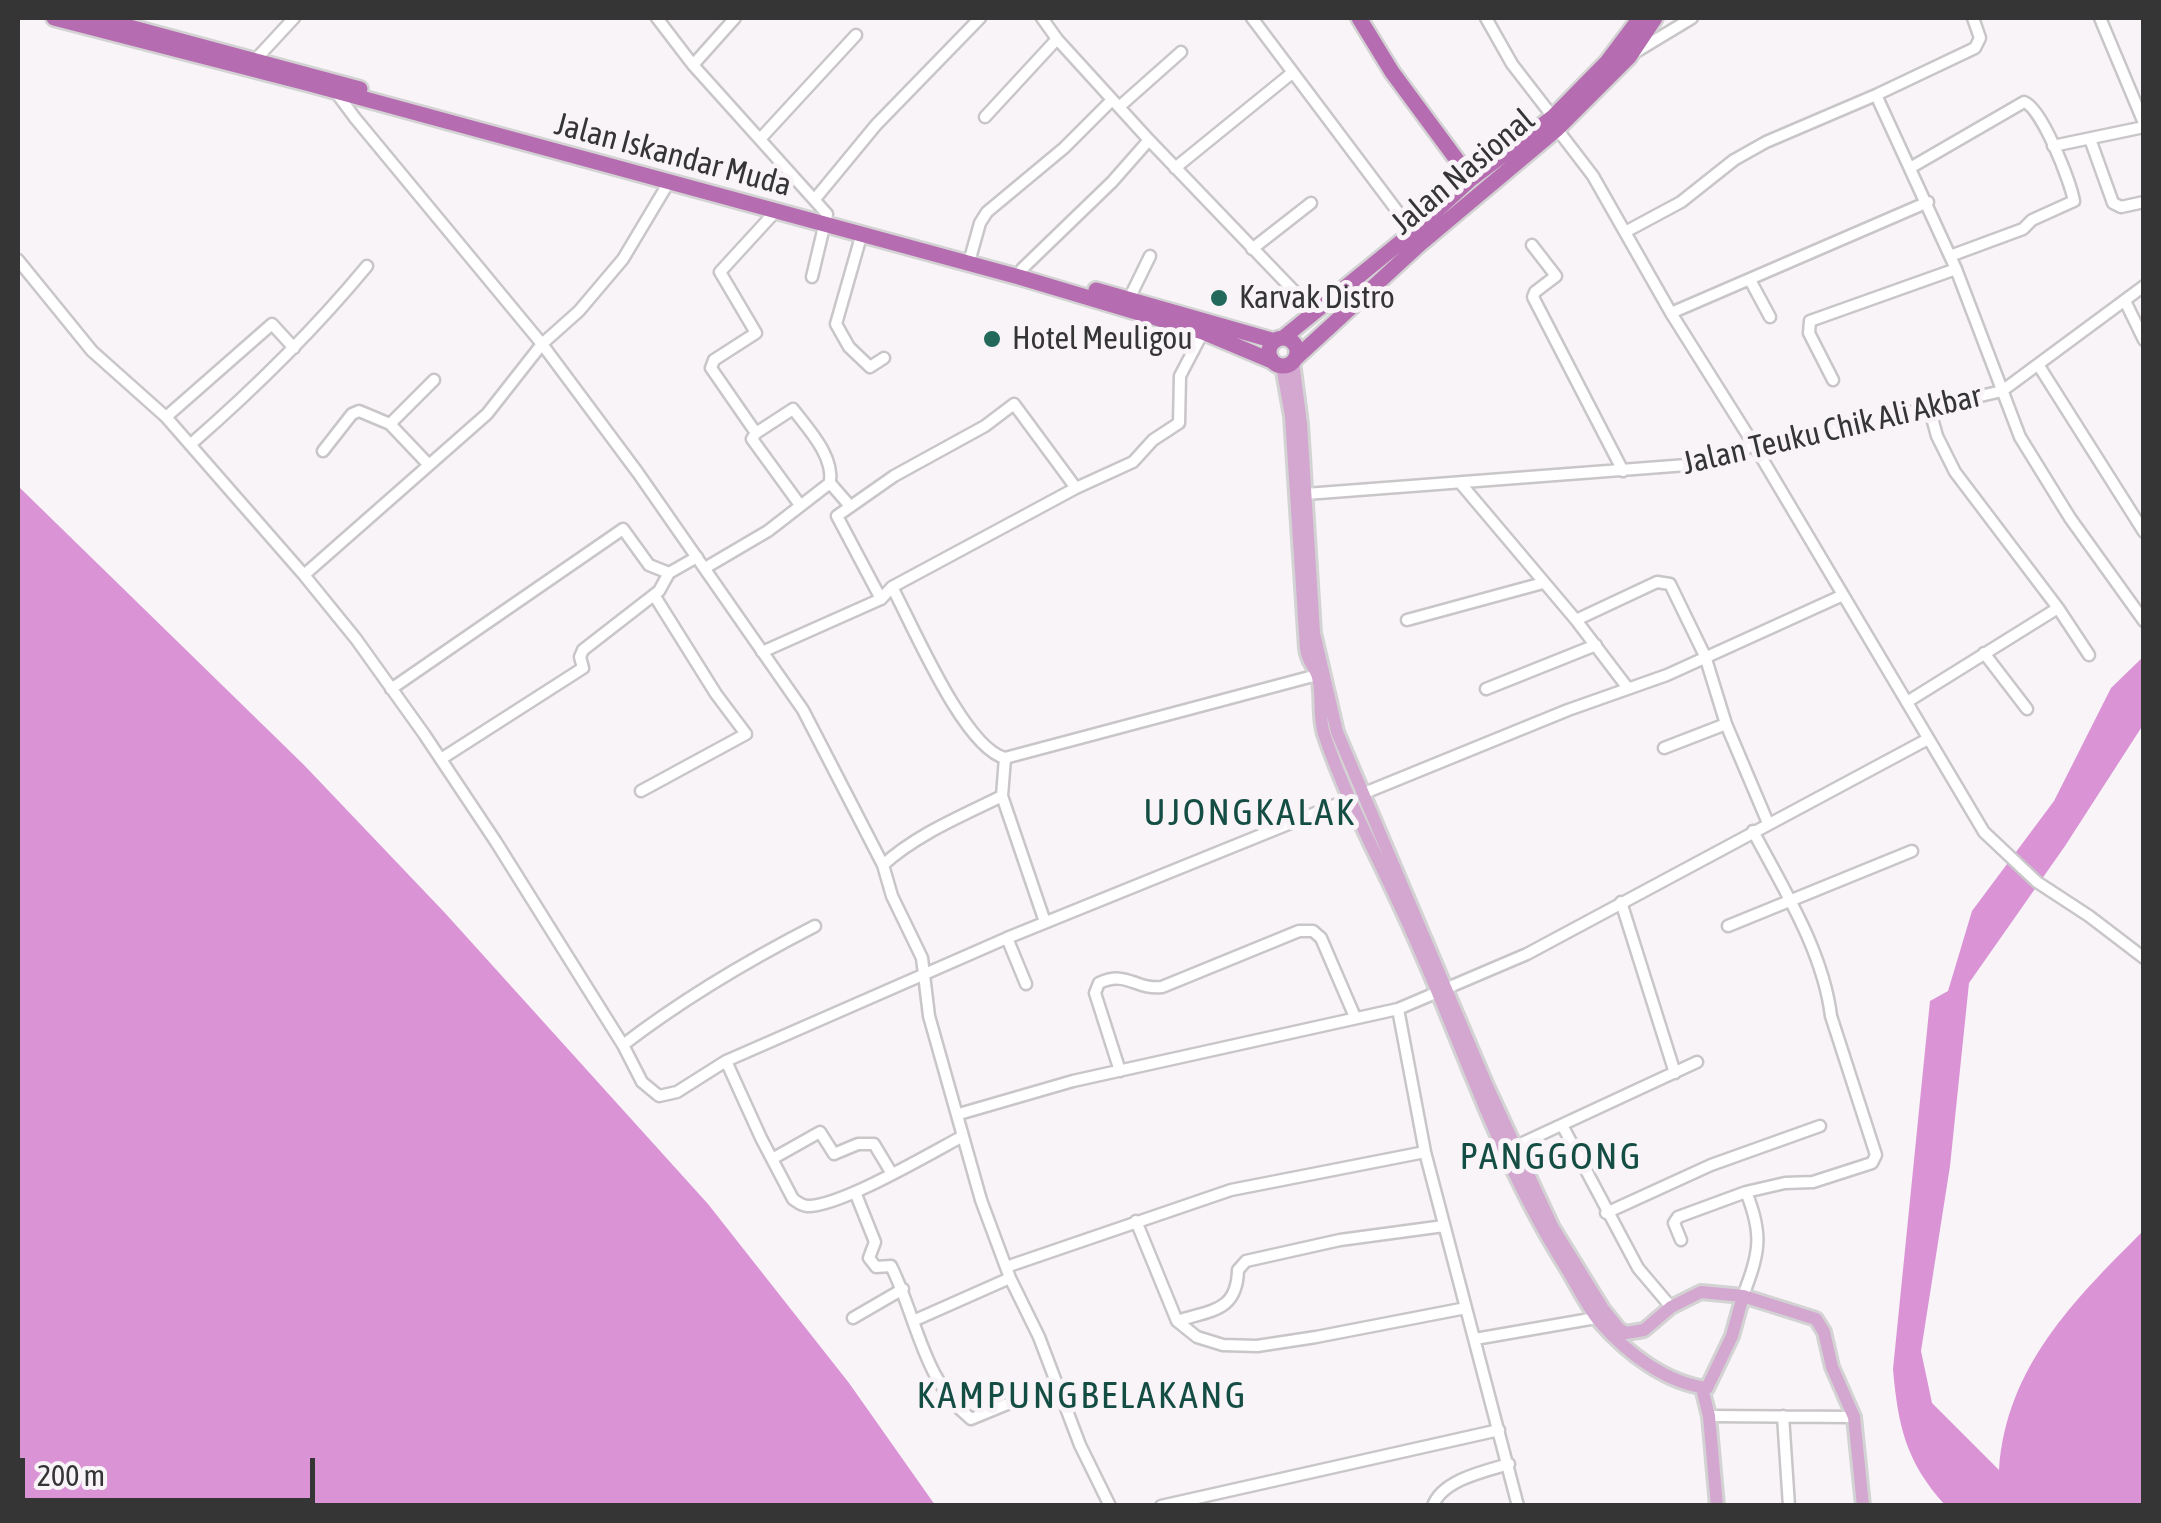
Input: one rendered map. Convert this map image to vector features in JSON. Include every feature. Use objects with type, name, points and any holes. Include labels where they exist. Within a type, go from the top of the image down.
[{"type":"highway","name":"Jalan Iskandar Muda","points":[[54,18],[332,85],[1279,340]]},
{"type":"highway","name":"Jalan Iskandar Muda","points":[[96,18],[162,41]]},
{"type":"highway","points":[[1359,18],[1392,72],[1471,179]]},
{"type":"highway","name":"Jalan Nasional","points":[[1279,340],[1413,232],[1471,179],[1542,134],[1607,62],[1640,18]]},
{"type":"highway","name":"Jalan Nasional","points":[[1286,362],[1629,56],[1655,18]]},
{"type":"highway","name":"Jalan Iskandar Muda","points":[[182,46],[256,60],[774,212],[826,219],[862,233],[1202,332],[1286,362]]},
{"type":"highway","points":[[1279,340],[1296,347],[1286,362],[1270,350],[1279,340]]},
{"type":"main road","points":[[1286,362],[1306,494],[1318,658],[1356,796]]},
{"type":"main road","points":[[1286,362],[1306,648],[1308,664],[1317,675],[1322,728],[1553,1228],[1619,1329],[1631,1334],[1700,1292],[1743,1296],[1816,1320],[1824,1332],[1832,1367],[1854,1417],[1863,1506]]},
{"type":"main road","points":[[1442,990],[1510,1170],[1535,1219],[1596,1318],[1647,1364],[1680,1382],[1707,1388],[1740,1316],[1743,1296]]},
{"type":"main road","points":[[1702,1388],[1709,1416],[1717,1506]]},
{"type":"street","points":[[256,60],[294,18]]},
{"type":"street","points":[[657,18],[692,65],[815,199],[826,219],[812,277]]},
{"type":"street","points":[[692,65],[736,18]]},
{"type":"street","points":[[815,199],[876,125],[980,18]]},
{"type":"street","points":[[1042,18],[1148,140],[1315,313]]},
{"type":"street","points":[[1252,18],[1413,232]]},
{"type":"street","points":[[1486,18],[1512,64],[1542,134],[1593,176],[1974,818],[1995,844],[2037,882],[2144,958]]},
{"type":"street","points":[[1629,56],[1692,18]]},
{"type":"street","points":[[1627,230],[1682,202],[1734,160],[1766,142],[1876,96],[1975,48],[1980,38],[1972,18]]},
{"type":"street","points":[[2054,146],[2144,125],[2100,18]]},
{"type":"street","points":[[761,138],[856,35]]},
{"type":"street","points":[[985,117],[1057,39]]},
{"type":"street","points":[[970,255],[987,212],[1181,52]]},
{"type":"street","points":[[1175,168],[1292,73]]},
{"type":"street","points":[[332,85],[542,344],[705,568],[802,710],[883,865],[892,896],[922,958],[929,1016],[982,1200],[1080,1445],[1110,1506]]},
{"type":"street","points":[[1876,96],[1928,202],[2030,454],[2070,518],[2144,621]]},
{"type":"street","points":[[1910,168],[2024,102],[2034,108],[2054,146],[2074,202],[2032,220],[2024,229],[1950,256]]},
{"type":"street","points":[[1022,270],[1112,182],[1148,140]]},
{"type":"street","points":[[2090,140],[2113,203],[2121,207],[2144,202]]},
{"type":"street","points":[[304,575],[487,414],[542,344],[579,311],[623,258],[669,182]]},
{"type":"street","points":[[1671,313],[1928,202]]},
{"type":"street","points":[[1252,249],[1311,204]]},
{"type":"street","points":[[756,433],[710,368],[714,360],[756,333],[720,272],[774,212]]},
{"type":"street","points":[[862,233],[836,324],[850,347],[870,367],[884,358]]},
{"type":"street","points":[[1532,245],[1556,275],[1533,297],[1622,471]]},
{"type":"street","points":[[1129,299],[1150,256]]},
{"type":"street","points":[[18,260],[92,351],[191,444],[304,575],[392,688],[623,1045],[642,1082],[660,1096],[677,1092],[726,1061],[1007,938],[1627,687],[1667,676],[1841,596]]},
{"type":"street","points":[[191,444],[294,348],[368,266]]},
{"type":"street","points":[[1833,380],[1809,334],[1810,321],[1956,269]]},
{"type":"street","points":[[1750,280],[1770,317]]},
{"type":"street","name":"Jalan Teuku Chik Ali Akbar","points":[[1306,494],[1712,463],[1754,445],[2002,391],[2144,286]]},
{"type":"street","points":[[2125,300],[2144,340]]},
{"type":"street","points":[[166,417],[272,324],[294,348]]},
{"type":"street","points":[[762,652],[881,599],[892,588],[1076,488],[1133,462],[1153,440],[1180,423],[1178,383],[1202,332]]},
{"type":"street","points":[[2039,366],[2144,532]]},
{"type":"street","points":[[390,424],[434,380]]},
{"type":"street","points":[[881,599],[837,521],[840,510],[985,426],[1014,404],[1076,488]]},
{"type":"street","points":[[1930,407],[1936,436],[1949,462],[2089,655]]},
{"type":"street","points":[[705,568],[768,531],[830,482],[832,470],[794,410],[752,439],[800,505]]},
{"type":"street","points":[[323,452],[356,412],[390,424],[428,464]]},
{"type":"street","points":[[830,482],[850,506]]},
{"type":"street","points":[[1462,484],[1627,687]]},
{"type":"street","points":[[392,688],[622,529],[648,565],[669,573]]},
{"type":"street","points":[[440,759],[582,668],[583,650],[657,593],[669,573],[697,557]]},
{"type":"street","points":[[1576,620],[1657,582],[1672,586],[1704,656],[1726,724],[1768,824]]},
{"type":"street","points":[[1406,620],[1543,583]]},
{"type":"street","points":[[892,588],[970,731],[992,754],[1004,758],[1317,675]]},
{"type":"street","points":[[641,790],[746,734],[716,694],[657,593]]},
{"type":"street","points":[[1907,702],[2058,608]]},
{"type":"street","points":[[1486,689],[1596,645]]},
{"type":"street","points":[[1984,653],[2027,709]]},
{"type":"street","points":[[1664,748],[1726,724]]},
{"type":"street","points":[[959,1114],[1073,1080],[1398,1008],[1527,954],[1928,739]]},
{"type":"street","points":[[1004,758],[1002,796],[1045,922]]},
{"type":"street","points":[[883,865],[932,831],[1002,796]]},
{"type":"street","points":[[1681,1240],[1674,1219],[1746,1192],[1785,1183],[1813,1182],[1872,1163],[1876,1155],[1830,1016],[1828,994],[1789,900],[1754,831]]},
{"type":"street","points":[[1728,926],[1912,851]]},
{"type":"street","points":[[1621,902],[1675,1073]]},
{"type":"street","points":[[623,1045],[673,1006],[748,960],[815,926]]},
{"type":"street","points":[[1120,1071],[1096,998],[1099,982],[1120,976],[1145,987],[1162,986],[1299,931],[1313,932],[1320,938],[1355,1017]]},
{"type":"street","points":[[1007,938],[1026,984]]},
{"type":"street","points":[[1398,1008],[1424,1152],[1518,1506]]},
{"type":"street","points":[[726,1061],[793,1199],[802,1205],[855,1192],[964,1136]]},
{"type":"street","points":[[1516,1146],[1696,1062]]},
{"type":"street","points":[[1562,1126],[1638,1268],[1671,1307]]},
{"type":"street","points":[[1606,1213],[1722,1160],[1820,1126]]},
{"type":"street","points":[[772,1159],[820,1132],[836,1154],[858,1144],[874,1144],[892,1174]]},
{"type":"street","points":[[913,1321],[1008,1272],[1231,1190],[1424,1152]]},
{"type":"street","points":[[855,1192],[875,1242],[870,1258],[876,1267],[891,1266],[924,1358],[958,1408],[971,1419],[1056,1384]]},
{"type":"street","points":[[1743,1296],[1759,1246],[1757,1220],[1746,1192]]},
{"type":"street","points":[[1136,1222],[1177,1321],[1197,1336],[1242,1347],[1316,1338],[1466,1308]]},
{"type":"street","points":[[1177,1321],[1230,1301],[1237,1290],[1238,1270],[1246,1261],[1340,1240],[1444,1226]]},
{"type":"street","points":[[854,1318],[902,1289]]},
{"type":"street","points":[[1475,1339],[1596,1318]]},
{"type":"street","points":[[1709,1416],[1854,1417]]},
{"type":"street","points":[[1783,1416],[1789,1506]]},
{"type":"street","points":[[1162,1506],[1498,1430]]},
{"type":"street","points":[[1433,1506],[1441,1492],[1469,1476],[1509,1464]]},
{"type":"shaded area","points":[[18,486],[304,765],[445,913],[708,1204],[849,1383],[935,1505],[18,1505]]},
{"type":"shaded area","points":[[2143,657],[2143,725],[1969,983],[1950,1166],[1921,1351],[1932,1403],[1999,1470],[2004,1433],[2029,1367],[2069,1310],[2143,1231],[2143,1505],[1945,1505],[1921,1474],[1906,1442],[1893,1369],[1930,1001],[1948,991],[1972,911],[2054,801],[2111,688]]},
{"type":"place","name":"Karvak Distro","points":[[1219,298]]},
{"type":"place","name":"Hotel Meuligou","points":[[992,339]]},
{"type":"district","name":"UJONGKALAK","points":[[1250,813]]},
{"type":"district","name":"PANGGONG","points":[[1551,1157]]},
{"type":"district","name":"KAMPUNGBELAKANG","points":[[1082,1396]]}]
